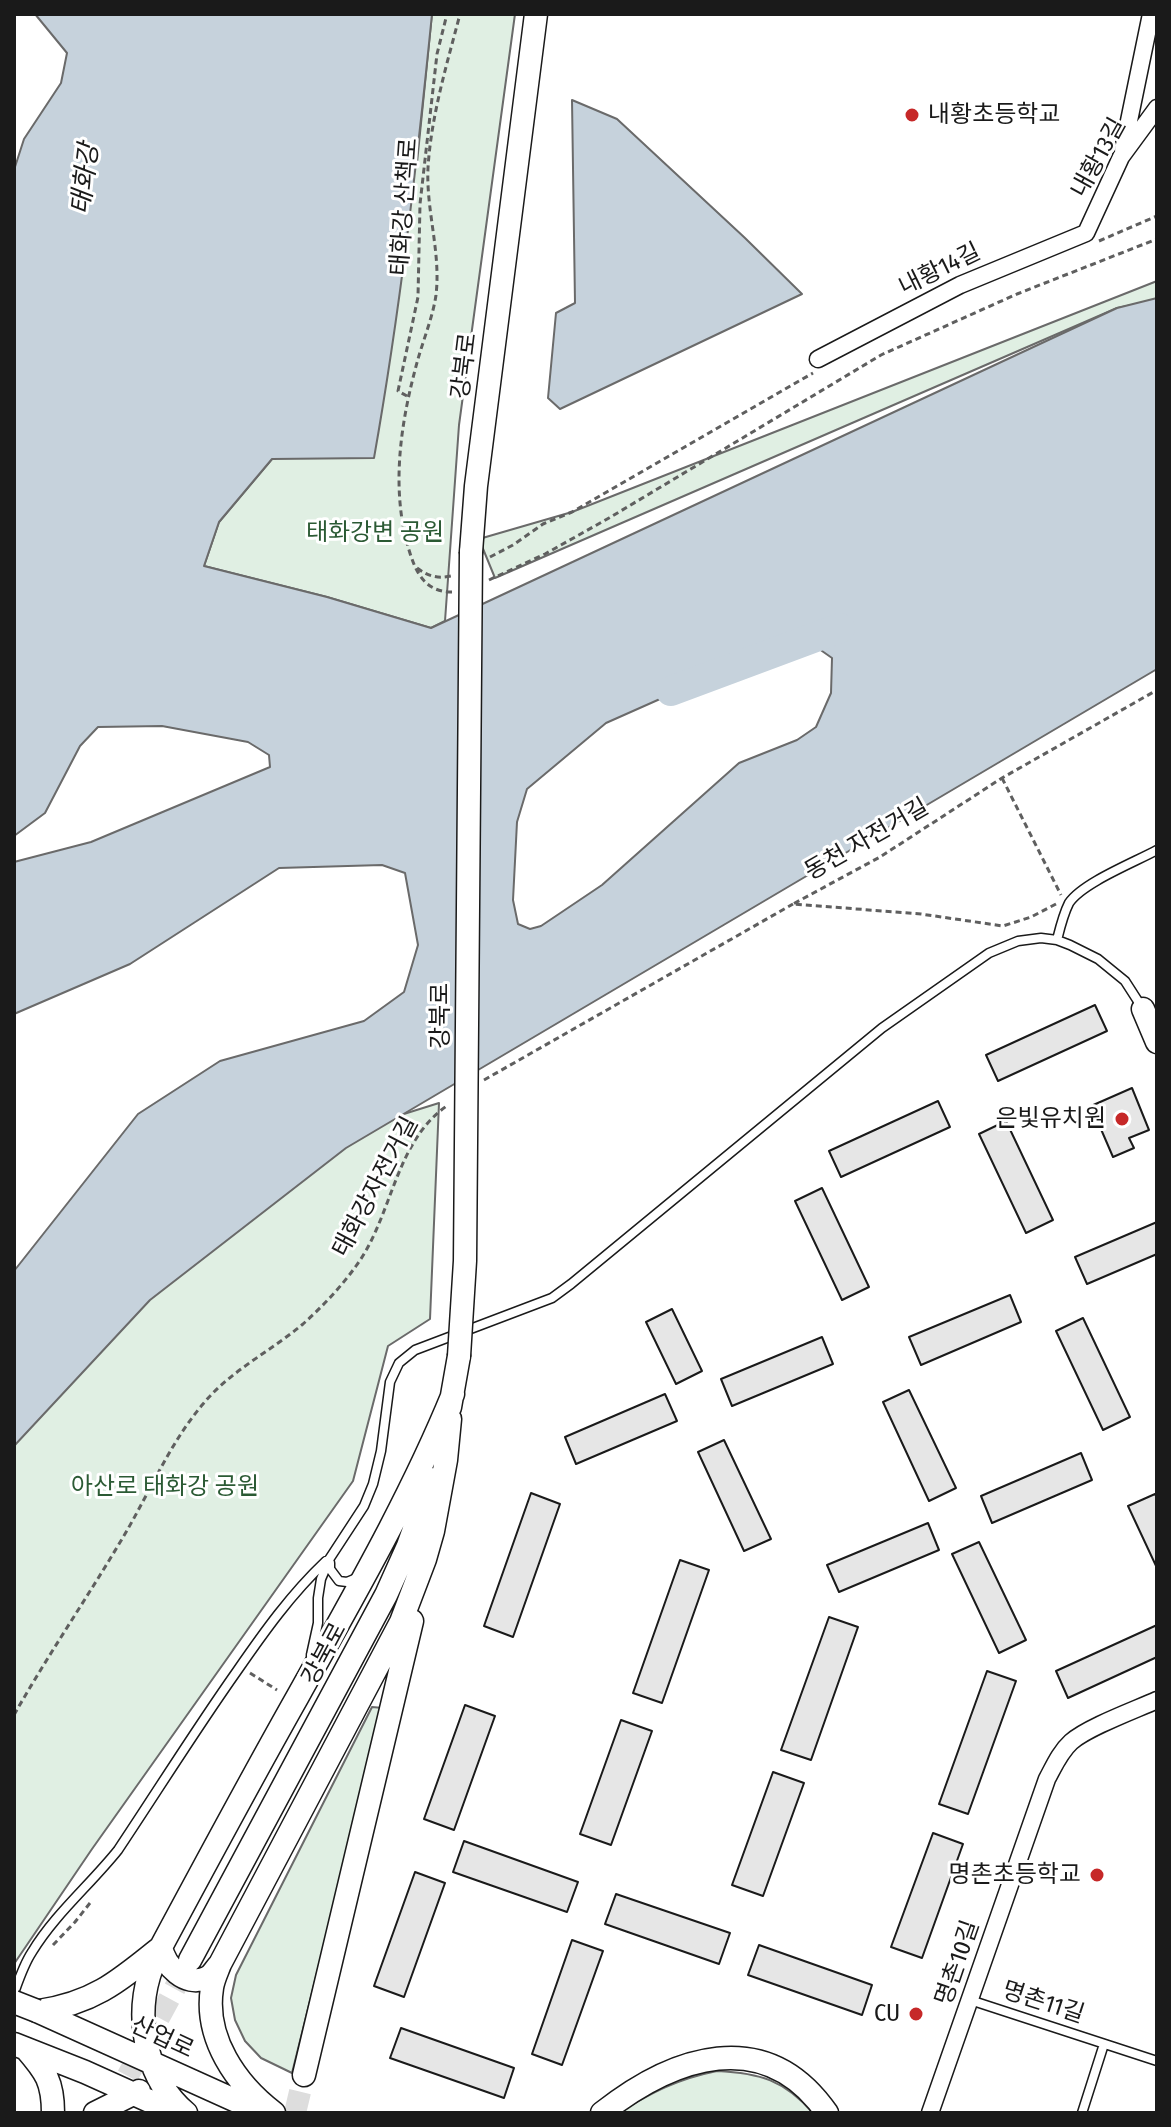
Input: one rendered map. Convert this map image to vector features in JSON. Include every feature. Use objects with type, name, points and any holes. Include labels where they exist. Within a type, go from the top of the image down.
[{"type":"main road","name":"강북로","points":[[190,1960],[386,1595],[430,1484],[453,1394],[459,1356],[465,1261],[478,556],[476,486],[536,14]]},
{"type":"main road","points":[[1143,1009],[1157,1042]]},
{"type":"main road","points":[[304,2075],[440,1498],[453,1394]]},
{"type":"main road","points":[[186,2113],[175,2104],[161,2084],[151,2061],[145,2033],[144,2003],[149,1976],[161,1947],[415,1481],[453,1394]]},
{"type":"main road","points":[[274,2113],[238,2078],[223,2054],[214,2025],[212,1986],[220,1964],[401,1622],[425,1559]]},
{"type":"main road","points":[[161,1947],[169,1966],[176,1973],[191,1979],[202,1980],[211,1976],[220,1964]]},
{"type":"main road","points":[[37,2011],[61,2008],[102,1992],[161,1947]]},
{"type":"main road","name":"산업로","points":[[14,2002],[264,2113]]},
{"type":"main road","points":[[20,2046],[176,2113]]},
{"type":"main road","points":[[20,2046],[45,2070],[53,2096],[53,2113]]},
{"type":"main road","points":[[602,2113],[622,2097],[681,2068],[713,2058],[736,2057],[754,2059],[786,2072],[816,2098],[827,2113]]},
{"type":"main road","points":[[95,2113],[132,2093],[161,2084],[211,2089]]},
{"type":"street","points":[[1121,157],[1151,14]]},
{"type":"street","name":"내황13길","points":[[1086,233],[1121,157],[1157,108]]},
{"type":"street","name":"내황14길","points":[[818,359],[960,285],[1086,233]]},
{"type":"street","name":"명촌10길","points":[[930,2113],[1047,1779],[1059,1757],[1072,1741],[1088,1731],[1157,1700]]},
{"type":"lane","points":[[1057,940],[1070,901],[1086,887],[1157,850]]},
{"type":"lane","points":[[296,1699],[315,1642],[321,1579],[330,1558],[364,1506],[373,1484],[381,1451],[390,1382],[399,1363],[415,1350],[552,1298],[882,1028],[989,953],[1018,941],[1041,938],[1057,940],[1098,959],[1125,981],[1143,1009]]},
{"type":"lane","points":[[330,1558],[330,1569],[339,1581],[354,1580],[369,1569]]},
{"type":"lane","points":[[14,1993],[40,1941],[118,1850],[206,1715],[282,1608],[304,1581],[330,1558]]},
{"type":"lane","name":"명촌11길","points":[[970,2000],[1157,2061]]},
{"type":"lane","name":"명촌11길","points":[[1082,2113],[1104,2044]]},
{"type":"path","name":"태화강 산책로","points":[[407,396],[398,391],[418,297],[420,204],[437,54],[447,14]]},
{"type":"path","points":[[456,592],[430,587],[421,580],[414,565],[403,531],[399,453],[407,396],[436,298],[437,274],[428,168],[445,71],[460,14]]},
{"type":"path","points":[[482,583],[545,554],[609,518],[881,355],[1017,294],[1157,239]]},
{"type":"path","points":[[478,556],[513,545],[543,524],[572,512]]},
{"type":"path","points":[[414,565],[436,577],[457,574]]},
{"type":"path","name":"동천 자전거길","points":[[793,904],[880,857],[1002,778],[1157,690]]},
{"type":"path","name":"동천 자전거길","points":[[793,904],[921,914],[1003,926],[1031,917],[1064,899],[1002,778]]},
{"type":"path","points":[[482,1082],[793,904]]},
{"type":"path","name":"태화강자전거길","points":[[14,1715],[122,1539],[181,1433],[205,1401],[227,1380],[303,1324],[332,1296],[358,1264],[372,1238],[414,1142],[435,1114],[459,1098]]},
{"type":"green space","name":"태화강변 공원","points":[[432,14],[515,14],[459,425],[445,621],[431,628],[327,597],[204,566],[219,522],[272,459],[417,163]]},
{"type":"green space","points":[[1157,281],[1157,300],[1117,308],[495,578],[479,539],[572,512]]},
{"type":"green space","name":"아산로 태화강 공원","points":[[439,1103],[430,1319],[388,1346],[353,1481],[14,1964],[14,1428],[122,1310],[343,1133]]},
{"type":"green space","points":[[372,1707],[383,1708],[292,2073],[261,2058],[245,2041],[235,2020],[231,1998],[236,1975]]},
{"type":"green space","points":[[717,2071],[770,2080],[792,2093],[813,2113],[618,2113],[666,2087]]},
{"type":"water","name":"태화강","points":[[35,14],[432,14],[407,237],[374,458],[272,459],[219,522],[204,566],[327,597],[431,628],[1117,308],[1157,298],[1157,669],[346,1148],[150,1300],[14,1446],[14,1271],[138,1114],[220,1061],[364,1021],[404,992],[418,945],[405,873],[382,865],[279,868],[130,964],[14,1014],[14,862],[91,842],[270,767],[269,755],[248,742],[162,726],[98,727],[80,746],[45,813],[14,836],[14,170],[24,139],[61,83],[67,53]],"holes":[[[775,639],[812,644],[832,658],[831,693],[816,727],[797,740],[739,763],[602,885],[541,926],[530,929],[518,924],[513,900],[517,822],[527,789],[606,723],[669,695],[703,684],[725,658]]]},
{"type":"water","points":[[572,100],[617,119],[802,294],[560,409],[548,398],[556,313],[575,303]]},
{"type":"building","points":[[1095,1005],[1107,1031],[998,1081],[986,1055]]},
{"type":"building","points":[[1132,1088],[1149,1130],[1129,1138],[1134,1148],[1113,1157],[1091,1106]]},
{"type":"building","points":[[938,1101],[950,1127],[841,1177],[829,1151]]},
{"type":"building","points":[[1006,1121],[1053,1220],[1026,1233],[979,1134]]},
{"type":"building","points":[[822,1188],[869,1287],[842,1300],[795,1201]]},
{"type":"building","points":[[1157,1222],[1157,1254],[1087,1284],[1075,1257]]},
{"type":"building","points":[[1010,1295],[1021,1322],[921,1365],[909,1337]]},
{"type":"building","points":[[672,1309],[702,1371],[676,1384],[646,1322]]},
{"type":"building","points":[[1083,1318],[1130,1417],[1103,1430],[1056,1331]]},
{"type":"building","points":[[822,1337],[833,1364],[732,1406],[721,1379]]},
{"type":"building","points":[[909,1390],[956,1488],[929,1501],[883,1402]]},
{"type":"building","points":[[665,1394],[677,1421],[576,1464],[565,1437]]},
{"type":"building","points":[[724,1440],[771,1539],[744,1551],[698,1452]]},
{"type":"building","points":[[1081,1453],[1092,1480],[992,1523],[981,1496]]},
{"type":"building","points":[[531,1493],[560,1504],[513,1637],[484,1626]]},
{"type":"building","points":[[1155,1494],[1157,1498],[1157,1568],[1128,1506]]},
{"type":"building","points":[[928,1523],[939,1550],[839,1592],[827,1565]]},
{"type":"building","points":[[979,1542],[1026,1640],[999,1653],[952,1554]]},
{"type":"building","points":[[680,1560],[709,1570],[662,1703],[633,1693]]},
{"type":"building","points":[[829,1617],[858,1627],[811,1760],[781,1750]]},
{"type":"building","points":[[1157,1625],[1157,1657],[1068,1698],[1056,1671]]},
{"type":"building","points":[[987,1671],[1016,1681],[968,1814],[939,1804]]},
{"type":"building","points":[[465,1705],[495,1716],[454,1830],[424,1819]]},
{"type":"building","points":[[621,1720],[652,1731],[611,1845],[580,1834]]},
{"type":"building","points":[[773,1772],[804,1783],[763,1896],[732,1885]]},
{"type":"building","points":[[933,1833],[963,1844],[922,1958],[891,1947]]},
{"type":"building","points":[[464,1841],[578,1882],[567,1912],[453,1872]]},
{"type":"building","points":[[415,1872],[445,1883],[404,1997],[374,1986]]},
{"type":"building","points":[[616,1894],[730,1933],[719,1964],[605,1924]]},
{"type":"building","points":[[572,1940],[603,1951],[562,2065],[532,2054]]},
{"type":"building","points":[[759,1945],[872,1985],[862,2015],[748,1975]]},
{"type":"building","points":[[401,2028],[514,2068],[504,2098],[390,2058]]},
{"type":"waterway","points":[[671,691],[840,628]]},
{"type":"tunnel","points":[[112,2105],[190,1960]]},
{"type":"tunnel","points":[[295,2113],[304,2075]]},
{"type":"place","name":"내황초등학교","points":[[912,115]]},
{"type":"place","name":"은빛유치원","points":[[1122,1119]]},
{"type":"place","name":"명촌초등학교","points":[[1097,1875]]},
{"type":"place","name":"CU","points":[[916,2014]]}]
